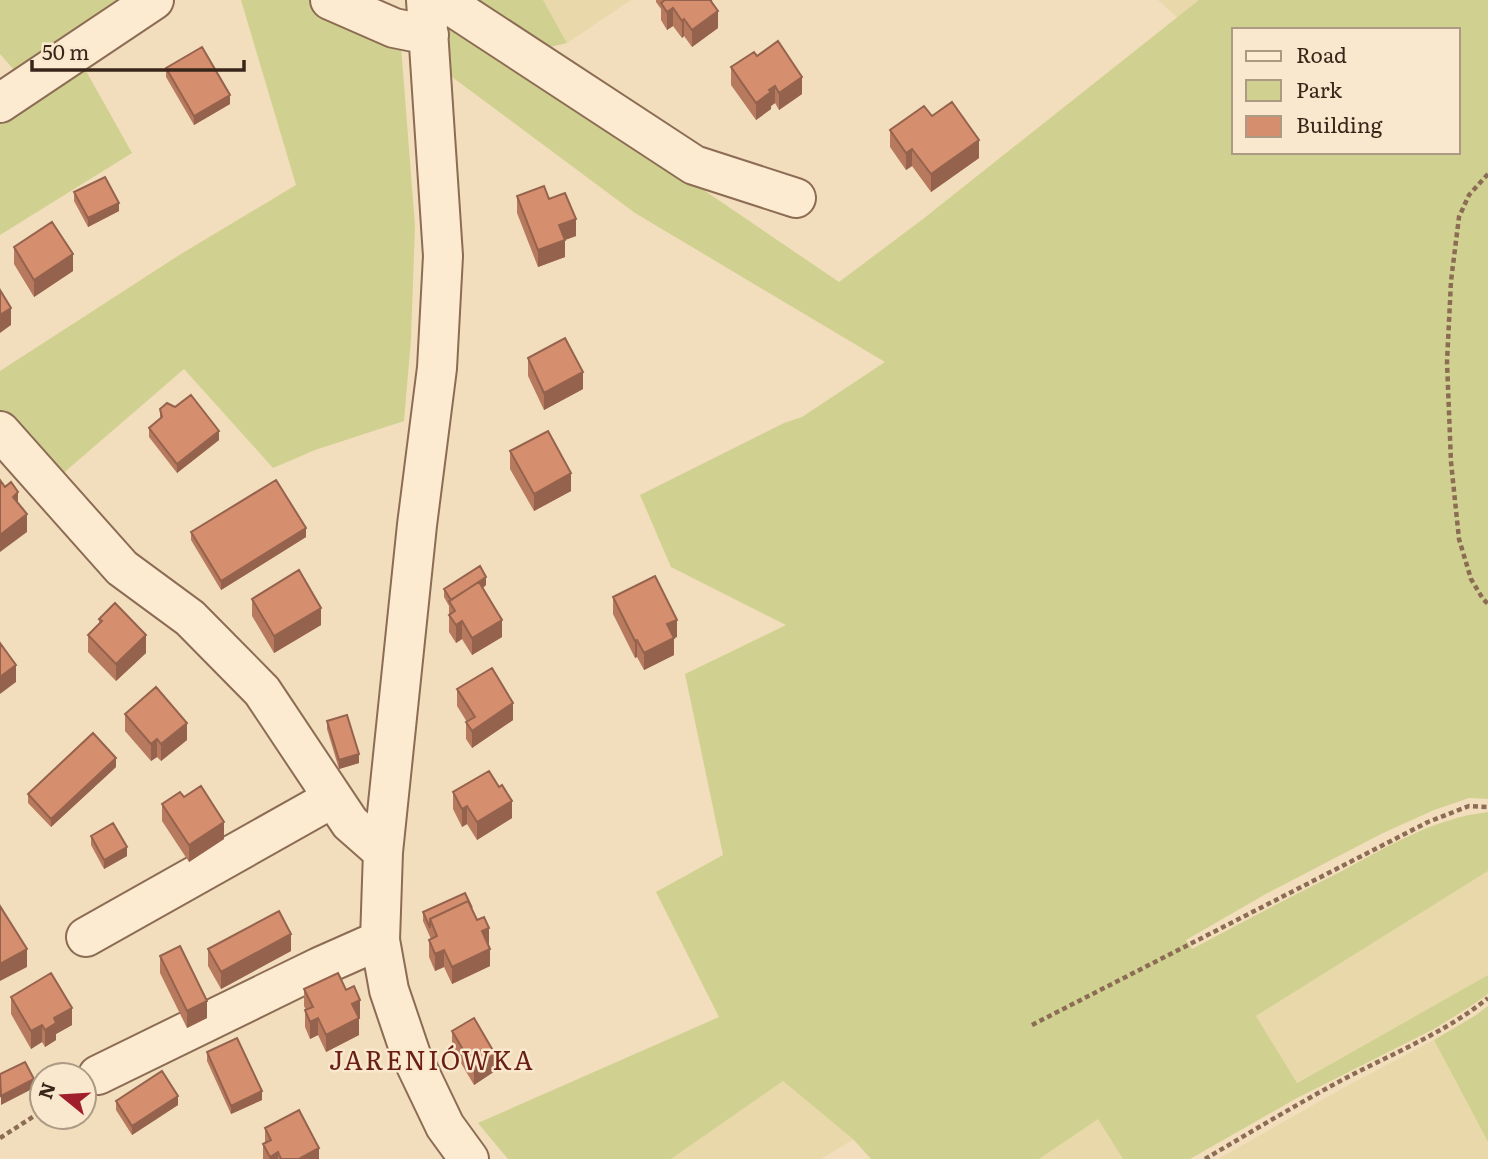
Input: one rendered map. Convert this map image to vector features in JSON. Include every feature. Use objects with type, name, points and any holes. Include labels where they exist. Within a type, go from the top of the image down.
[{"type":"street","points":[[0,103],[154,0]]},
{"type":"street","points":[[330,0],[394,28],[432,11]]},
{"type":"street","points":[[432,11],[694,165],[796,198]]},
{"type":"street","points":[[432,11],[443,256],[437,368],[417,526],[383,852],[380,940],[389,990],[411,1055],[445,1126],[469,1159]]},
{"type":"street","points":[[0,430],[122,568],[190,618],[262,691],[350,823],[383,852]]},
{"type":"street","points":[[86,937],[333,798]]},
{"type":"street","points":[[98,1075],[380,940]]},
{"type":"path","points":[[1488,174],[1469,195],[1459,217],[1451,281],[1447,362],[1451,462],[1459,539],[1471,579],[1488,604]]},
{"type":"path","points":[[1032,1025],[1428,822],[1469,806],[1488,807]]},
{"type":"path","points":[[1205,1159],[1342,1080],[1435,1033],[1468,1014],[1488,998]]},
{"type":"path","points":[[0,1139],[28,1120]]},
{"type":"shaded area","points":[[543,0],[631,0],[567,43]]},
{"type":"shaded area","points":[[1158,0],[1199,0],[1178,18]]},
{"type":"shaded area","points":[[1488,871],[1488,975],[1296,1083],[1256,1016]]},
{"type":"shaded area","points":[[1434,1040],[1488,1142],[1488,1159],[1218,1159],[1345,1087]]},
{"type":"shaded area","points":[[783,1081],[854,1139],[821,1159],[671,1159]]},
{"type":"shaded area","points":[[1098,1118],[1123,1159],[1039,1159]]},
{"type":"green space","points":[[0,0],[132,0],[16,72],[0,54]]},
{"type":"green space","points":[[241,0],[317,0],[400,33],[415,226],[411,339],[404,421],[315,450],[273,468],[184,369],[60,476],[0,410],[0,371],[181,254],[296,185]]},
{"type":"green space","points":[[462,0],[543,0],[567,43],[537,50]]},
{"type":"green space","points":[[1199,0],[1488,0],[1488,799],[1469,798],[1383,833],[1264,895],[1186,940],[1192,949],[1411,835],[1449,820],[1488,812],[1488,871],[1256,1016],[1297,1083],[1488,975],[1488,994],[1434,1029],[1297,1098],[1190,1159],[1123,1159],[1098,1119],[1039,1159],[871,1159],[853,1139],[783,1081],[671,1159],[508,1159],[478,1123],[719,1017],[656,892],[723,855],[685,674],[786,625],[671,567],[640,495],[784,423],[802,417],[885,362],[635,213],[444,71],[442,12],[839,282],[923,219]]},
{"type":"green space","points":[[81,62],[132,153],[0,235],[0,112]]},
{"type":"green space","points":[[1488,1006],[1488,1142],[1434,1040]]},
{"type":"building","points":[[665,0],[710,0],[718,11],[692,30],[673,8],[667,12],[661,3]]},
{"type":"building","points":[[778,41],[802,77],[779,93],[775,86],[756,103],[731,67],[754,52],[757,56]]},
{"type":"building","points":[[202,47],[230,95],[194,116],[166,68]]},
{"type":"building","points":[[952,102],[979,140],[931,174],[912,149],[906,153],[890,130],[924,106],[932,116]]},
{"type":"building","points":[[105,177],[119,203],[88,218],[74,192]]},
{"type":"building","points":[[544,186],[549,199],[565,193],[576,219],[559,225],[565,240],[538,250],[517,196]]},
{"type":"building","points":[[52,222],[73,254],[34,280],[14,247]]},
{"type":"building","points":[[0,290],[11,308],[0,315]]},
{"type":"building","points":[[565,338],[583,372],[544,393],[528,358]]},
{"type":"building","points":[[191,395],[219,431],[177,464],[149,428],[162,417],[160,409],[167,403],[175,407]]},
{"type":"building","points":[[548,431],[571,473],[534,494],[510,451]]},
{"type":"building","points":[[0,480],[5,487],[11,482],[18,492],[13,497],[27,514],[0,535]]},
{"type":"building","points":[[276,480],[306,528],[221,581],[191,532]]},
{"type":"building","points":[[480,566],[486,577],[451,600],[444,589]]},
{"type":"building","points":[[299,570],[321,608],[274,636],[252,599]]},
{"type":"building","points":[[655,576],[677,620],[667,624],[674,638],[644,653],[613,597]]},
{"type":"building","points":[[479,582],[502,620],[472,638],[462,621],[456,625],[449,615],[455,611],[449,601]]},
{"type":"building","points":[[115,603],[146,635],[116,664],[88,635]]},
{"type":"building","points":[[0,643],[16,665],[0,677]]},
{"type":"building","points":[[492,668],[513,703],[472,731],[466,722],[475,717],[457,689]]},
{"type":"building","points":[[156,687],[187,723],[161,744],[157,739],[151,744],[125,714]]},
{"type":"building","points":[[347,715],[359,754],[339,760],[327,721]]},
{"type":"building","points":[[93,733],[116,758],[51,819],[28,794]]},
{"type":"building","points":[[489,771],[512,801],[477,822],[467,806],[462,809],[453,792]]},
{"type":"building","points":[[201,786],[224,822],[189,845],[162,804],[180,792],[184,797]]},
{"type":"building","points":[[113,823],[127,847],[104,860],[91,836]]},
{"type":"building","points":[[465,893],[472,908],[468,901],[430,919],[430,928],[423,912]]},
{"type":"building","points":[[468,901],[477,920],[484,917],[489,928],[482,931],[490,949],[452,967],[444,950],[435,954],[429,940],[437,936],[430,919]]},
{"type":"building","points":[[0,906],[27,949],[0,964]]},
{"type":"building","points":[[279,911],[291,934],[221,972],[208,949]]},
{"type":"building","points":[[180,946],[207,1001],[187,1011],[160,956]]},
{"type":"building","points":[[51,973],[72,1008],[54,1018],[56,1023],[45,1030],[42,1025],[31,1031],[11,997]]},
{"type":"building","points":[[338,973],[346,990],[354,986],[360,1000],[352,1004],[359,1018],[326,1035],[318,1018],[310,1022],[305,1010],[313,1007],[304,989]]},
{"type":"building","points":[[474,1018],[495,1054],[474,1068],[452,1031]]},
{"type":"building","points":[[237,1038],[262,1091],[231,1106],[207,1052]]},
{"type":"building","points":[[25,1062],[28,1068],[28,1082],[1,1096],[0,1074]]},
{"type":"building","points":[[162,1071],[178,1096],[132,1126],[116,1101]]},
{"type":"building","points":[[299,1110],[319,1148],[299,1159],[281,1159],[278,1152],[270,1157],[263,1144],[271,1140],[265,1128]]},
{"type":"district","name":"JARENIÓWKA","points":[[432,1058]]}]
